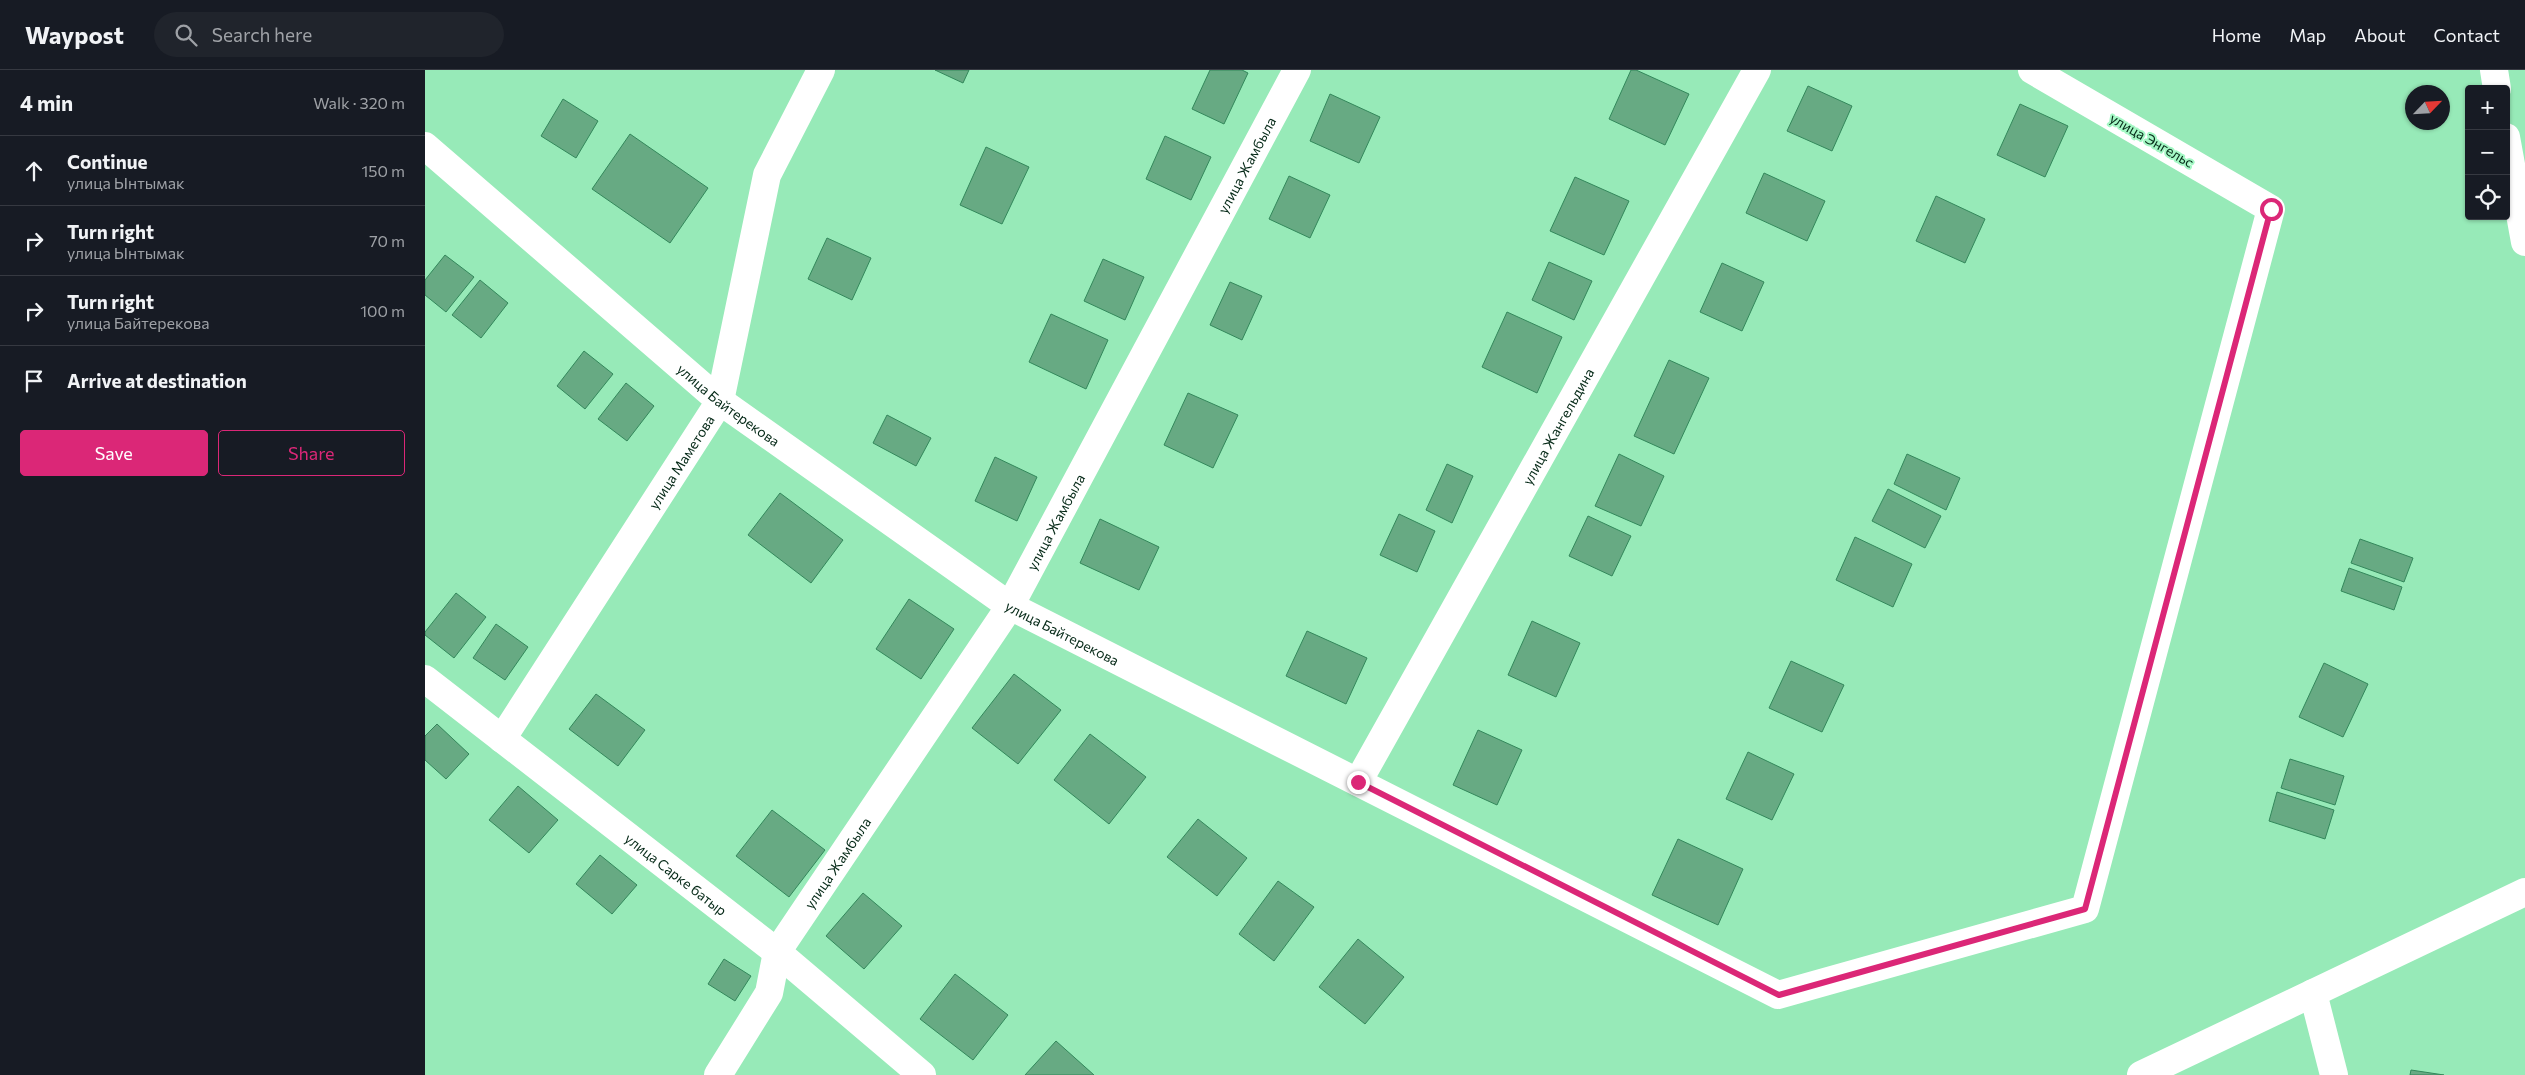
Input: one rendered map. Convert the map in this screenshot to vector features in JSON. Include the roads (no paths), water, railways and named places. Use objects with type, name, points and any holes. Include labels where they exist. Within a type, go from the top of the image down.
[{"type":"street","name":"улица Маметова","points":[[502,739],[720,401],[767,175],[821,70]]},
{"type":"street","name":"улица Жамбыла","points":[[777,952],[1010,606],[1297,70]]},
{"type":"street","name":"улица Жангельдина","points":[[1358,782],[1757,70]]},
{"type":"street","name":"улица Энгельс","points":[[1779,995],[2085,909],[2271,209],[2032,70]]},
{"type":"street","points":[[2494,70],[2496,85]]},
{"type":"street","name":"улица Байтерекова","points":[[425,146],[720,401],[1010,606],[1779,995]]},
{"type":"street","points":[[2510,159],[2525,242]]},
{"type":"street","name":"улица Сарке батыр","points":[[425,679],[777,952],[922,1075]]},
{"type":"street","points":[[2141,1075],[2525,892]]},
{"type":"street","points":[[718,1075],[769,993],[777,952]]},
{"type":"street","points":[[2313,994],[2334,1075]]}]
